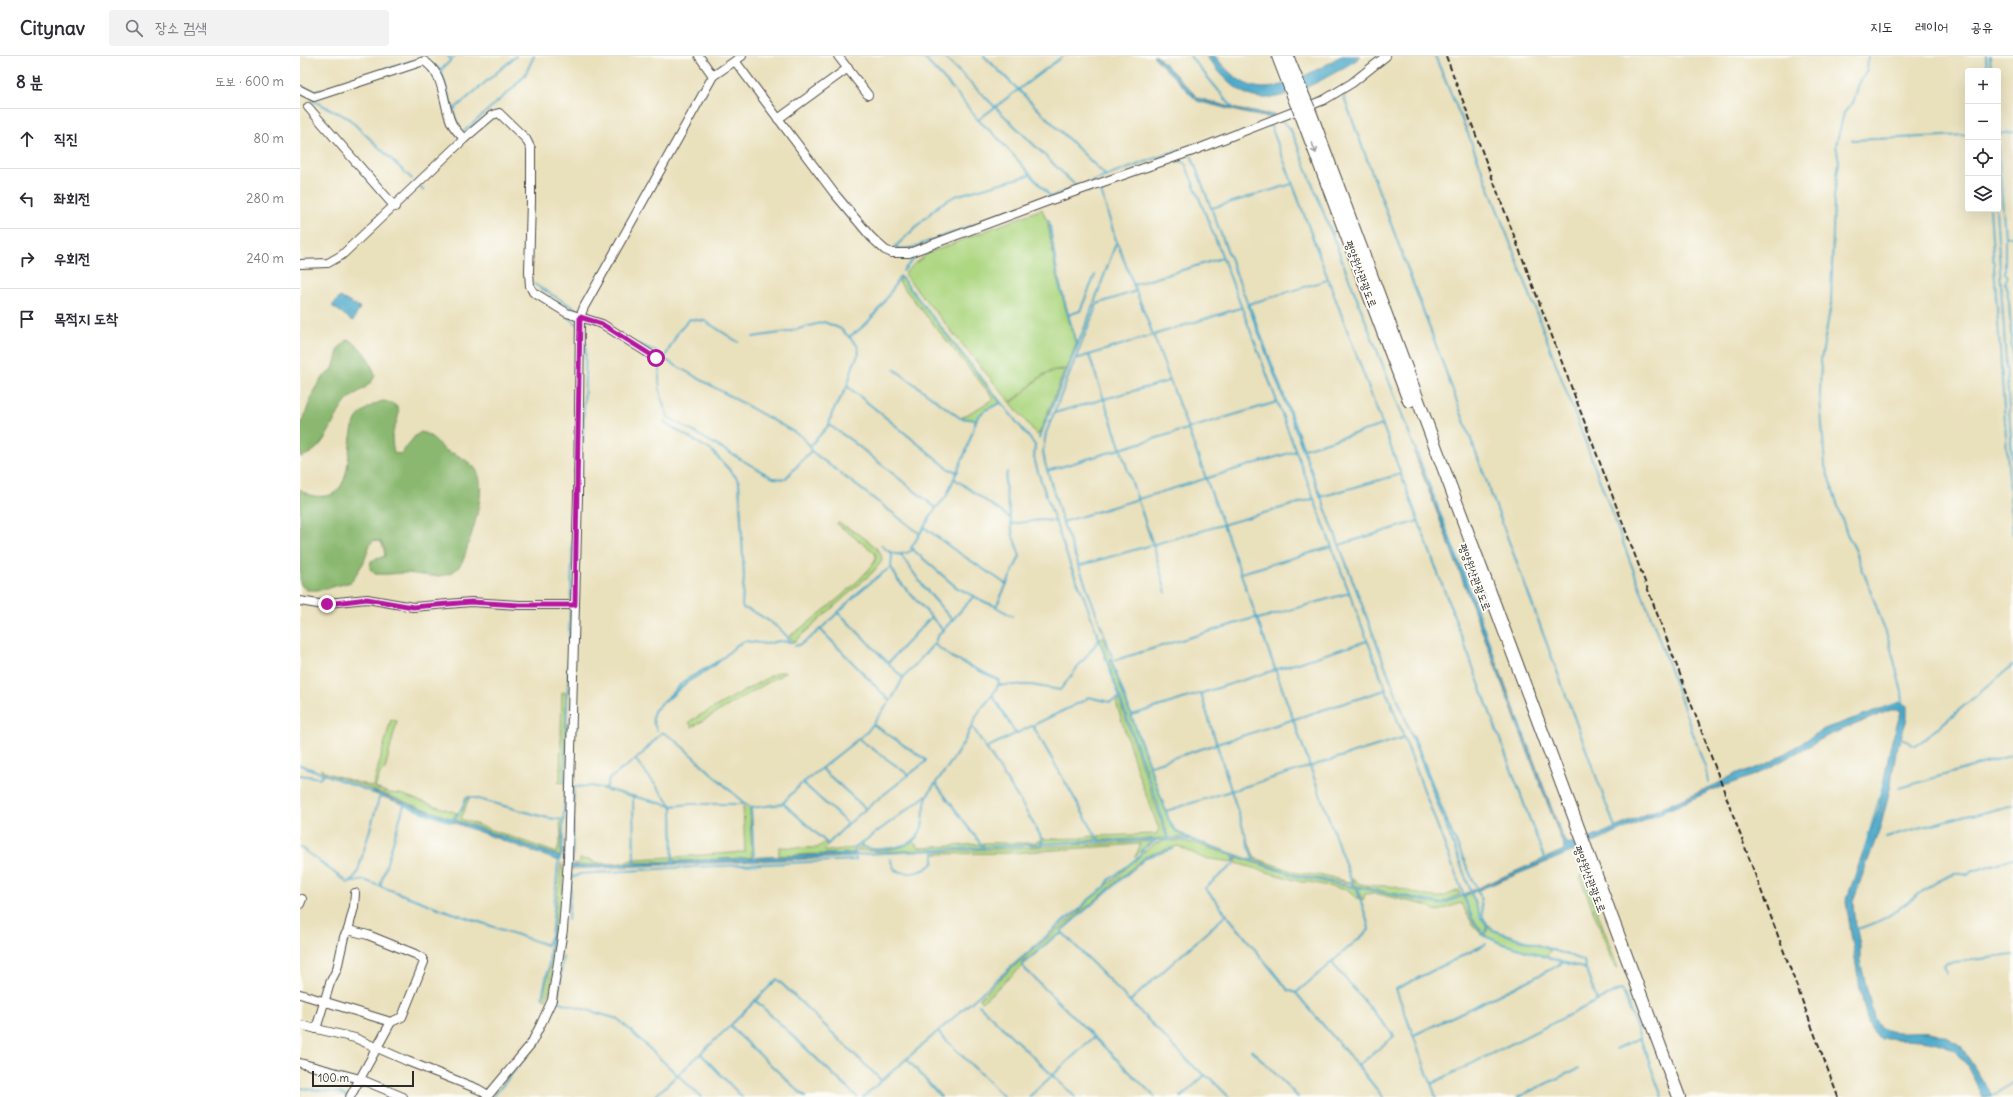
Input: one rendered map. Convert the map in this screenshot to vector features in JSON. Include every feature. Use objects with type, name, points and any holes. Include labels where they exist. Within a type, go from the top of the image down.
[{"type":"highway","name":"평양원산관광도로","points":[[1278,56],[1291,76],[1301,102],[1583,852],[1673,1097]]},
{"type":"highway","points":[[1287,56],[1291,76]]},
{"type":"highway","points":[[1583,852],[1679,1097]]},
{"type":"street","points":[[699,56],[713,76]]},
{"type":"street","points":[[300,1025],[355,1038],[407,1061],[478,1089],[488,1096],[531,1044],[552,1000],[563,930],[568,859],[575,605],[580,317],[584,307],[713,76],[742,56]]},
{"type":"street","points":[[838,56],[868,95]]},
{"type":"street","points":[[734,61],[871,237],[885,250],[900,254],[909,253],[1051,200],[1190,152],[1320,102],[1352,83],[1386,56]]},
{"type":"street","points":[[300,90],[314,96],[424,61],[432,67],[439,78],[450,121],[455,130],[464,139]]},
{"type":"street","points":[[778,119],[848,68]]},
{"type":"street","points":[[308,107],[395,206]]},
{"type":"street","points":[[300,264],[328,263],[342,255],[464,139],[492,115],[499,113],[526,139],[531,149],[530,286],[533,292],[568,313],[602,324],[656,358]]},
{"type":"street","points":[[300,601],[318,604],[367,599],[413,607],[471,602],[519,605],[575,605]]},
{"type":"street","points":[[316,1029],[324,1001],[337,969],[344,937],[348,930],[354,907],[355,893]]},
{"type":"street","points":[[300,994],[391,1022],[402,1018],[424,962],[422,958],[368,936],[348,930]]},
{"type":"street","points":[[350,1097],[391,1022]]},
{"type":"street","points":[[300,1064],[360,1079],[403,1097]]},
{"type":"green space","points":[[1042,209],[1047,219],[1057,278],[1076,345],[1066,369],[1048,372],[1041,376],[1018,397],[1010,402],[904,274],[915,263],[929,253]]},
{"type":"green space","points":[[901,277],[1000,403],[985,410],[975,420],[961,418],[994,399],[899,282]]},
{"type":"green space","points":[[348,339],[358,346],[365,354],[371,364],[375,376],[369,384],[346,402],[322,442],[316,449],[309,454],[300,457],[300,422],[303,421],[313,392],[321,379],[333,369],[339,348]]},
{"type":"green space","points":[[1065,370],[1039,434],[1037,435],[1011,403],[1041,377],[1055,371]]},
{"type":"green space","points":[[383,401],[396,406],[398,410],[392,437],[394,453],[401,454],[415,436],[421,432],[425,433],[445,450],[457,455],[474,467],[479,475],[480,498],[478,511],[464,558],[453,572],[447,575],[431,576],[407,573],[375,574],[370,569],[371,561],[385,556],[381,542],[373,540],[364,562],[351,582],[321,590],[306,590],[300,584],[300,489],[309,495],[326,496],[335,492],[342,485],[346,475],[353,427],[357,418],[368,408]]},
{"type":"green space","points":[[838,522],[865,538],[872,544],[881,555],[882,561],[873,572],[794,642],[789,636],[823,611],[851,587],[872,565],[876,558],[874,552],[837,524]]},
{"type":"green space","points":[[1104,638],[1111,662],[1169,820],[1175,831],[1186,837],[1169,838],[1100,639]]},
{"type":"green space","points":[[778,672],[786,672],[692,727],[689,722],[690,721]]},
{"type":"green space","points":[[562,692],[566,693],[564,783],[557,782],[560,779]]},
{"type":"green space","points":[[1119,700],[1167,838],[1099,840],[1098,836],[1156,834],[1159,829],[1140,779],[1116,702]]},
{"type":"green space","points":[[391,719],[397,721],[385,769],[380,773],[375,788],[389,793],[400,794],[457,813],[452,819],[321,771],[321,769],[327,773],[373,787]]},
{"type":"green space","points":[[469,798],[461,819],[557,853],[561,835],[560,822],[563,822],[560,857],[455,820],[465,801]]},
{"type":"green space","points":[[743,806],[750,810],[752,858],[674,861],[674,857],[745,852]]},
{"type":"green space","points":[[1094,836],[1096,840],[1044,844],[1041,837],[1044,839],[1082,838]]},
{"type":"green space","points":[[1247,838],[1255,858],[1297,873],[1327,876],[1351,883],[1294,875],[1254,859]]},
{"type":"green space","points":[[1040,840],[1042,845],[985,847],[982,843],[1034,843]]},
{"type":"green space","points":[[1156,841],[1148,844],[1135,857],[1140,844],[1011,853],[936,855],[936,852]]},
{"type":"green space","points":[[1181,841],[1195,843],[1234,856],[1233,862],[1203,858],[1178,846],[1146,856],[1062,929],[1061,934],[1055,936],[1024,962],[1021,967],[982,1002],[979,999],[1028,954],[1080,911],[1087,901],[1114,880],[1139,856],[1159,842]]},
{"type":"green space","points":[[913,842],[920,848],[980,844],[983,848],[881,852],[857,850],[861,846],[873,850],[887,850],[901,847]]},
{"type":"green space","points":[[824,843],[828,845],[824,850],[826,851],[854,848],[854,853],[779,856],[779,847],[817,848]]},
{"type":"green space","points":[[672,857],[672,861],[635,863],[635,859]]},
{"type":"green space","points":[[1237,857],[1294,876],[1356,888],[1360,901],[1347,890],[1309,882],[1301,882],[1236,863]]},
{"type":"green space","points":[[580,859],[612,864],[623,863],[633,859],[633,863],[573,867],[574,865],[580,863]]},
{"type":"green space","points":[[561,863],[564,874],[558,935],[553,934]]},
{"type":"green space","points":[[1583,873],[1618,968],[1615,967],[1580,877]]},
{"type":"green space","points":[[1352,878],[1364,885],[1396,887],[1422,895],[1435,897],[1446,896],[1459,890],[1460,894],[1441,903],[1354,885]]},
{"type":"green space","points":[[1359,888],[1440,905],[1463,896],[1472,920],[1484,937],[1474,927],[1461,903],[1435,912],[1429,906],[1374,893],[1365,894],[1363,901]]},
{"type":"green space","points":[[1471,893],[1481,918],[1487,926],[1485,935],[1473,919],[1464,896]]},
{"type":"green space","points":[[1488,927],[1492,930],[1550,950],[1547,957],[1500,943],[1486,935]]},
{"type":"green space","points":[[553,936],[558,936],[551,985],[546,1000],[543,998],[549,972]]},
{"type":"water","points":[[1153,56],[1157,56],[1198,98],[1241,110],[1275,115],[1271,118],[1248,114],[1197,101]]},
{"type":"water","points":[[1206,56],[1215,56],[1228,71],[1240,81],[1252,86],[1264,88],[1290,82],[1323,67],[1342,56],[1361,56],[1331,75],[1302,89],[1287,95],[1272,98],[1258,98],[1246,94],[1235,87],[1219,72]]},
{"type":"water","points":[[340,297],[360,308],[353,321],[332,306]]},
{"type":"water","points":[[1414,452],[1464,575],[1561,833],[1567,844],[1591,838],[1717,784],[1737,773],[1746,772],[1771,762],[1824,729],[1900,702],[1907,706],[1907,719],[1896,752],[1890,789],[1881,825],[1853,901],[1854,916],[1860,945],[1860,961],[1874,1018],[1880,1027],[1886,1030],[1898,1032],[1930,1032],[1950,1039],[1961,1046],[1993,1097],[1982,1097],[1967,1065],[1960,1056],[1944,1045],[1923,1040],[1880,1039],[1872,1030],[1868,1022],[1860,990],[1846,901],[1879,808],[1890,747],[1901,712],[1900,710],[1891,710],[1829,735],[1758,774],[1715,789],[1591,844],[1464,896],[1464,894],[1564,850],[1564,847]]},
{"type":"water","points":[[372,791],[556,855],[560,857],[559,861],[371,793]]},
{"type":"water","points":[[854,853],[854,856],[852,857],[571,869],[572,866]]},
{"type":"waterway","points":[[448,56],[451,60]]},
{"type":"waterway","points":[[441,70],[455,56]]},
{"type":"waterway","points":[[452,111],[516,56]]},
{"type":"waterway","points":[[463,132],[512,89],[525,75],[534,56]]},
{"type":"waterway","points":[[922,56],[955,91],[978,120],[996,136],[1050,196]]},
{"type":"waterway","points":[[943,56],[1076,186]]},
{"type":"waterway","points":[[984,56],[1106,176]]},
{"type":"waterway","points":[[978,120],[1063,56]]},
{"type":"waterway","points":[[1190,56],[1233,108]]},
{"type":"waterway","points":[[1435,56],[1468,134],[1523,276],[1654,625],[1705,767],[1708,782]]},
{"type":"waterway","points":[[1868,56],[1867,70],[1858,86],[1854,101],[1844,113],[1836,145],[1839,162],[1834,196],[1831,304],[1821,360],[1820,397],[1825,466],[1847,534],[1855,549],[1889,641],[1902,692],[1903,705]]},
{"type":"waterway","points":[[1986,56],[1987,68]]},
{"type":"waterway","points":[[1990,56],[1991,68]]},
{"type":"waterway","points":[[326,89],[411,61]]},
{"type":"waterway","points":[[432,64],[441,70],[458,126]]},
{"type":"waterway","points":[[305,88],[314,91],[322,90]]},
{"type":"waterway","points":[[1342,92],[1616,830]]},
{"type":"waterway","points":[[312,100],[348,118],[412,179]]},
{"type":"waterway","points":[[1281,120],[1289,127],[1295,139],[1463,572],[1495,660]]},
{"type":"waterway","points":[[1268,126],[1271,126],[1545,860]]},
{"type":"waterway","points":[[2001,134],[2013,132]]},
{"type":"waterway","points":[[1852,140],[1965,135]]},
{"type":"waterway","points":[[1030,175],[955,196],[939,205],[895,247],[901,249],[911,248],[1178,150],[1185,150]]},
{"type":"waterway","points":[[1191,155],[1481,918],[1493,930],[1580,959],[1584,961],[1586,969]]},
{"type":"waterway","points":[[1177,160],[1185,163],[1221,253],[1473,920],[1485,936],[1500,943],[1586,969],[1597,1001],[1622,989],[1662,1097]]},
{"type":"waterway","points":[[2000,176],[2005,237],[2005,273],[2008,276],[2005,283],[2009,301],[2013,367]]},
{"type":"waterway","points":[[1087,192],[1109,184]]},
{"type":"waterway","points":[[1212,208],[1292,184]]},
{"type":"waterway","points":[[419,186],[424,191]]},
{"type":"waterway","points":[[1100,188],[1115,237],[1157,345],[1232,549],[1353,886]]},
{"type":"waterway","points":[[1990,212],[2013,535]]},
{"type":"waterway","points":[[1996,212],[2013,469]]},
{"type":"waterway","points":[[1049,220],[1058,278],[1077,346]]},
{"type":"waterway","points":[[2005,237],[2013,236]]},
{"type":"waterway","points":[[1039,438],[1087,322],[1116,243]]},
{"type":"waterway","points":[[903,271],[916,256],[932,248]]},
{"type":"waterway","points":[[1133,285],[1222,258]]},
{"type":"waterway","points":[[1068,315],[1080,311],[1095,275]]},
{"type":"waterway","points":[[850,336],[865,325],[872,317],[885,301],[900,276],[1035,445],[1034,458],[1038,472],[1158,805],[1168,840]]},
{"type":"waterway","points":[[1327,280],[1249,304],[1304,449],[1383,425]]},
{"type":"waterway","points":[[534,284],[578,310]]},
{"type":"waterway","points":[[1136,291],[1097,304],[1046,433],[1043,451],[1045,463],[1063,523],[1112,656],[1112,662],[1169,820],[1174,829],[1189,838]]},
{"type":"waterway","points":[[1076,359],[1240,308]]},
{"type":"waterway","points":[[568,317],[577,324]]},
{"type":"waterway","points":[[664,359],[678,332],[690,319],[705,321],[738,342]]},
{"type":"waterway","points":[[753,337],[787,332],[824,322],[841,329],[857,345],[859,353],[853,366],[847,387],[832,413],[829,425],[810,446],[811,451],[785,479],[773,478],[668,417],[661,396],[659,380],[659,373],[664,359],[801,436],[810,446]]},
{"type":"waterway","points":[[583,442],[586,343]]},
{"type":"waterway","points":[[640,344],[657,352]]},
{"type":"waterway","points":[[1089,355],[1155,551],[1166,593]]},
{"type":"waterway","points":[[894,369],[960,418],[976,420]]},
{"type":"waterway","points":[[1054,413],[1169,381]]},
{"type":"waterway","points":[[847,386],[949,469],[958,472]]},
{"type":"waterway","points":[[1047,471],[1277,402]]},
{"type":"waterway","points":[[996,606],[956,587],[911,548],[936,508],[946,497],[966,451],[977,418],[985,410],[1001,403]]},
{"type":"waterway","points":[[665,420],[665,423],[712,451],[739,482],[744,576],[742,605],[743,608],[755,613],[776,626],[787,636],[790,641]]},
{"type":"waterway","points":[[829,425],[852,441],[936,508]]},
{"type":"waterway","points":[[811,451],[919,533]]},
{"type":"waterway","points":[[1063,522],[1296,451]]},
{"type":"waterway","points":[[571,602],[574,470]]},
{"type":"waterway","points":[[1007,472],[1005,484],[1013,536],[1020,556],[996,607],[1012,616]]},
{"type":"waterway","points":[[1320,497],[1401,474]]},
{"type":"waterway","points":[[955,479],[1010,518]]},
{"type":"waterway","points":[[1078,566],[1313,499]]},
{"type":"waterway","points":[[1012,524],[1040,520],[1056,521]]},
{"type":"waterway","points":[[1339,545],[1418,521]]},
{"type":"waterway","points":[[924,527],[953,549],[1006,584]]},
{"type":"waterway","points":[[881,545],[888,551],[896,554],[904,554],[914,549]]},
{"type":"waterway","points":[[1241,573],[1331,547]]},
{"type":"waterway","points":[[892,555],[891,567],[898,580],[944,631]]},
{"type":"waterway","points":[[901,555],[923,586],[953,621]]},
{"type":"waterway","points":[[795,646],[809,639],[859,592],[891,567]]},
{"type":"waterway","points":[[1112,661],[1254,618],[1258,619],[1349,593]]},
{"type":"waterway","points":[[973,597],[937,637],[934,644],[951,657],[999,680],[998,685]]},
{"type":"waterway","points":[[565,782],[570,608]]},
{"type":"waterway","points":[[838,612],[903,678]]},
{"type":"waterway","points":[[888,663],[931,617]]},
{"type":"waterway","points":[[820,629],[890,701]]},
{"type":"waterway","points":[[862,845],[873,849],[898,847],[912,842],[916,838],[922,828],[926,800],[930,791],[947,769],[966,738],[977,715],[992,696],[998,685],[1031,685],[1060,690],[1099,640]]},
{"type":"waterway","points":[[665,702],[686,683],[715,665],[737,645],[745,641],[766,644],[779,641],[792,642]]},
{"type":"waterway","points":[[1132,715],[1367,641]]},
{"type":"waterway","points":[[754,859],[751,808],[782,804],[799,786],[867,732],[893,697],[903,678],[934,644]]},
{"type":"waterway","points":[[657,730],[653,721],[654,711],[684,681],[718,661]]},
{"type":"waterway","points":[[1898,737],[1916,746],[2013,665]]},
{"type":"waterway","points":[[1151,765],[1385,690]]},
{"type":"waterway","points":[[1201,694],[1253,860]]},
{"type":"waterway","points":[[993,696],[1016,734]]},
{"type":"waterway","points":[[986,748],[1085,700],[1088,697],[1110,702],[1119,698]]},
{"type":"waterway","points":[[1885,707],[1896,704]]},
{"type":"waterway","points":[[1519,721],[1524,734]]},
{"type":"waterway","points":[[783,803],[828,844],[863,812],[925,762],[926,760],[874,725]]},
{"type":"waterway","points":[[972,726],[1020,801],[1040,835],[1043,845]]},
{"type":"waterway","points":[[1033,726],[1099,841]]},
{"type":"waterway","points":[[572,869],[574,787],[592,786],[672,806],[691,804],[745,804],[674,739],[662,732],[640,756],[609,779],[606,789]]},
{"type":"waterway","points":[[1411,737],[1414,737],[1450,829],[1480,896],[1483,917],[1487,924],[1485,936]]},
{"type":"waterway","points":[[1166,811],[1402,738]]},
{"type":"waterway","points":[[859,739],[909,775]]},
{"type":"waterway","points":[[1899,788],[2013,755]]},
{"type":"waterway","points":[[635,759],[672,806],[673,863]]},
{"type":"waterway","points":[[300,765],[374,793]]},
{"type":"waterway","points":[[822,769],[866,809]]},
{"type":"waterway","points":[[300,775],[320,778],[324,774]]},
{"type":"waterway","points":[[1864,851],[1884,782]]},
{"type":"waterway","points":[[803,783],[848,824]]},
{"type":"waterway","points":[[936,784],[984,848]]},
{"type":"waterway","points":[[542,997],[548,970],[558,864],[562,854],[565,786]]},
{"type":"waterway","points":[[350,882],[357,874],[380,795]]},
{"type":"waterway","points":[[572,878],[580,874],[672,868],[856,860],[855,848],[927,795]]},
{"type":"waterway","points":[[380,886],[404,805],[450,822],[462,809],[466,797],[471,797],[548,818],[564,820]]},
{"type":"waterway","points":[[633,797],[634,864]]},
{"type":"waterway","points":[[745,804],[751,808]]},
{"type":"waterway","points":[[1886,837],[1970,814],[1975,815],[2013,805]]},
{"type":"waterway","points":[[852,855],[1077,842],[1190,839],[1294,875],[1442,904],[1466,894]]},
{"type":"waterway","points":[[863,1097],[1066,919],[1079,910],[1087,901],[1105,887],[1109,880],[1140,856],[1144,848],[1157,840]]},
{"type":"waterway","points":[[300,847],[348,883],[364,880],[441,909],[547,945],[551,935],[557,935]]},
{"type":"waterway","points":[[1173,849],[1147,857],[1061,931],[1194,1067],[1205,1075],[1181,1097]]},
{"type":"waterway","points":[[890,859],[895,870],[905,873],[916,872],[926,869],[934,862],[934,851]]},
{"type":"waterway","points":[[1236,855],[1234,864],[1205,888],[1288,990],[1296,993]]},
{"type":"waterway","points":[[1856,929],[1871,925],[1884,918],[1942,879],[1955,874],[1968,874],[1972,870],[1977,870],[2013,858]]},
{"type":"waterway","points":[[568,920],[572,875]]},
{"type":"waterway","points":[[1358,887],[1358,892],[1369,930],[1296,993],[1358,1066]]},
{"type":"waterway","points":[[1130,1001],[1227,914]]},
{"type":"waterway","points":[[1062,934],[1054,937],[1022,965],[1155,1097]]},
{"type":"waterway","points":[[1436,1097],[1396,989],[1486,944]]},
{"type":"waterway","points":[[1947,973],[1944,966],[1947,963],[2013,955]]},
{"type":"waterway","points":[[493,1097],[530,1051],[552,1013],[558,994],[563,956]]},
{"type":"waterway","points":[[1414,1035],[1532,979],[1564,962]]},
{"type":"waterway","points":[[1332,963],[1394,1036],[1358,1066],[1383,1097]]},
{"type":"waterway","points":[[654,1097],[729,1027],[777,979],[882,1081]]},
{"type":"waterway","points":[[755,1000],[857,1097]]},
{"type":"waterway","points":[[556,1001],[618,1019],[701,1097]]},
{"type":"waterway","points":[[1431,1084],[1597,1001]]},
{"type":"waterway","points":[[979,1005],[1075,1097]]},
{"type":"waterway","points":[[731,1026],[805,1097]]},
{"type":"waterway","points":[[938,1032],[1004,1097]]},
{"type":"waterway","points":[[1029,1097],[1094,1037]]},
{"type":"waterway","points":[[1616,1049],[1640,1038]]},
{"type":"waterway","points":[[1252,1050],[1298,1097]]},
{"type":"waterway","points":[[701,1054],[742,1097]]},
{"type":"waterway","points":[[907,1059],[941,1097]]},
{"type":"waterway","points":[[1518,1097],[1579,1068]]},
{"type":"waterway","points":[[1205,1075],[1229,1097]]},
{"type":"waterway","points":[[1990,1097],[2013,1083]]},
{"type":"waterway","points":[[300,1088],[340,1093],[348,1097]]},
{"type":"railway","points":[[1446,56],[1720,780],[1838,1097]]},
{"type":"route","points":[[327,604],[347,600],[367,599],[413,607],[434,606],[456,602],[519,605],[575,605],[581,331],[580,317],[588,318],[602,324],[656,358]]}]
